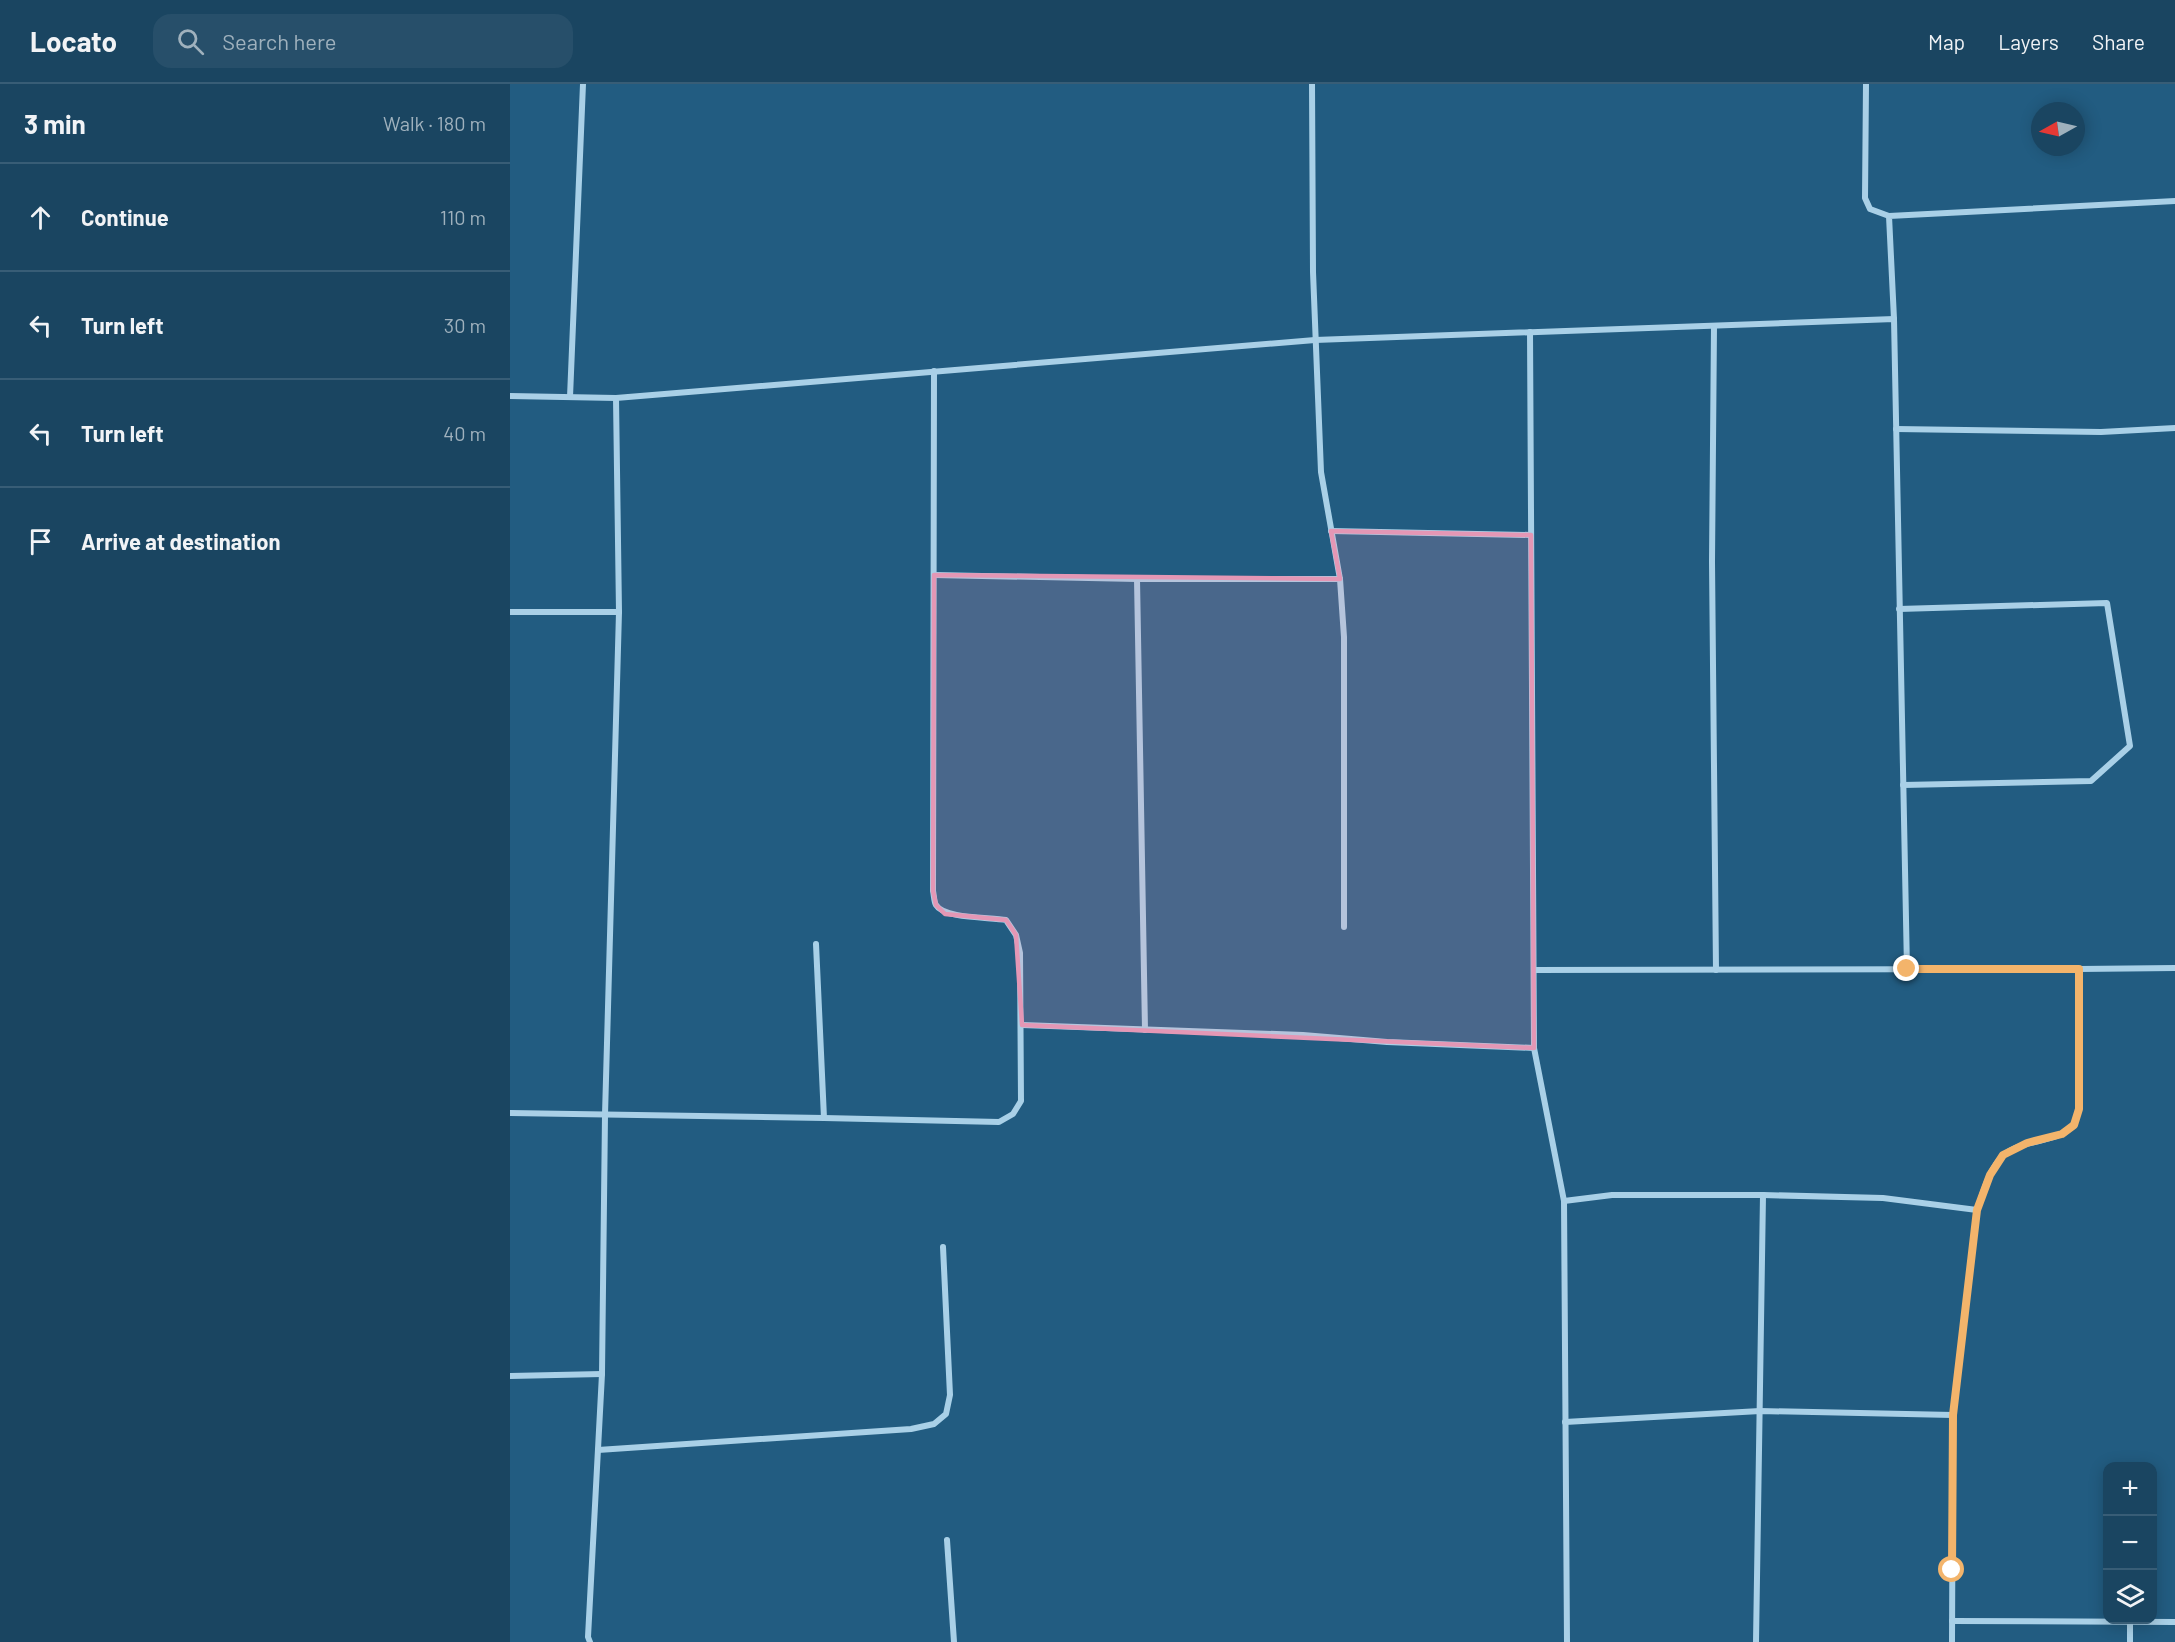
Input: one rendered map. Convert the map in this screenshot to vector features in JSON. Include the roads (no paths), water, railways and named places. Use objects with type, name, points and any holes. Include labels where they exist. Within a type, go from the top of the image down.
[{"type":"street","points":[[570,397],[583,84]]},
{"type":"street","points":[[1311,84],[1315,340],[1321,472],[1340,579],[1344,637],[1344,927]]},
{"type":"street","points":[[1866,84],[1865,198],[1870,209],[1889,216],[2175,201]]},
{"type":"street","points":[[1889,216],[1894,319],[1907,969]]},
{"type":"street","points":[[510,396],[616,398],[1315,340],[1894,319]]},
{"type":"street","points":[[1714,326],[1712,562],[1716,970]]},
{"type":"street","points":[[1530,332],[1534,1048],[1563,1201],[1567,1642]]},
{"type":"street","points":[[510,1113],[999,1122],[1013,1114],[1021,1101],[1020,953],[1016,935],[1006,920],[945,914],[936,905],[933,891],[934,371]]},
{"type":"street","points":[[590,1642],[588,1637],[602,1374],[605,1115],[619,612],[616,398]]},
{"type":"street","points":[[1896,429],[2101,432],[2175,428]]},
{"type":"street","points":[[1332,531],[1531,535]]},
{"type":"street","points":[[934,575],[1137,579],[1340,579]]},
{"type":"street","points":[[1137,579],[1145,1030]]},
{"type":"street","points":[[1899,609],[2107,603],[2130,746],[2091,781],[1903,785]]},
{"type":"street","points":[[510,612],[619,612]]},
{"type":"street","points":[[816,944],[824,1118]]},
{"type":"street","points":[[1534,970],[2175,968]]},
{"type":"street","points":[[1952,1642],[1953,1415],[1977,1210],[1990,1175],[2003,1155],[2027,1143],[2062,1134],[2074,1125],[2079,1109],[2079,969]]},
{"type":"street","points":[[1022,1025],[1303,1035],[1387,1042],[1534,1048]]},
{"type":"street","points":[[1563,1201],[1612,1195],[1763,1195],[1883,1198],[1977,1210]]},
{"type":"street","points":[[1756,1642],[1763,1195]]},
{"type":"street","points":[[598,1450],[911,1429],[934,1424],[946,1414],[950,1395],[943,1247]]},
{"type":"street","points":[[510,1376],[602,1374]]},
{"type":"street","points":[[1565,1422],[1760,1410],[1953,1415]]},
{"type":"street","points":[[947,1540],[954,1642]]},
{"type":"street","points":[[1952,1621],[2103,1621]]},
{"type":"street","points":[[2157,1622],[2175,1622]]},
{"type":"street","points":[[2130,1624],[2130,1642]]}]
